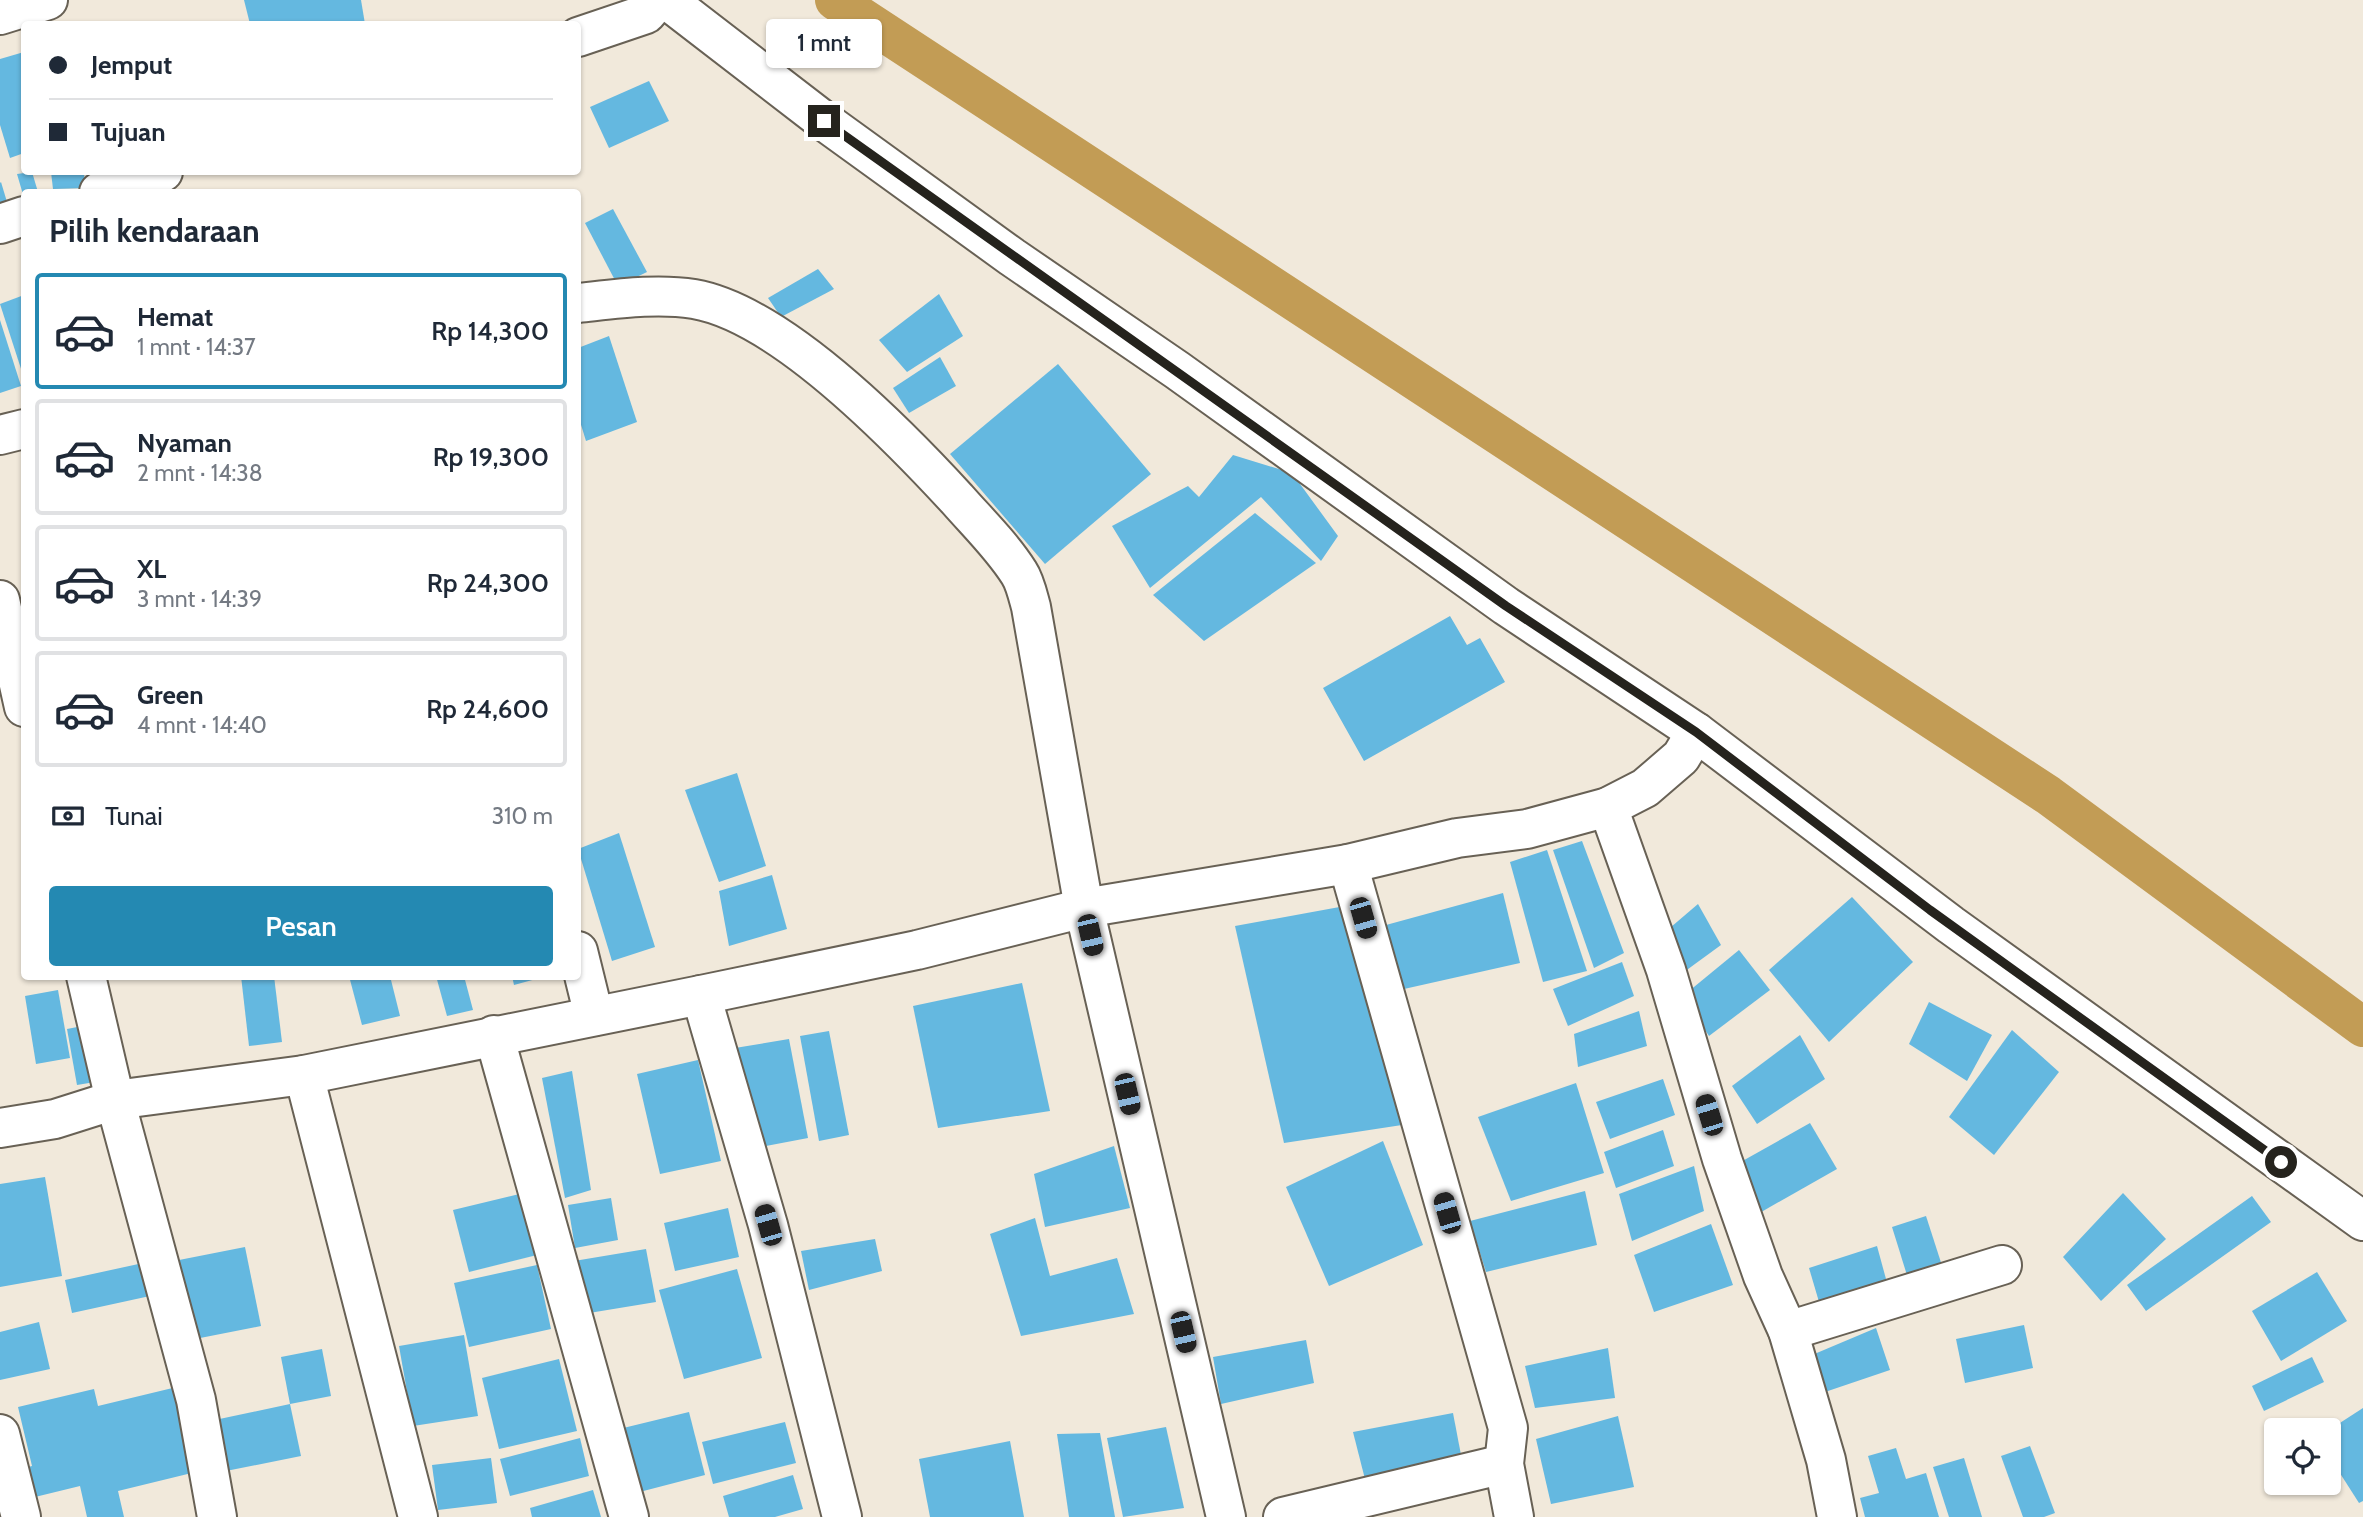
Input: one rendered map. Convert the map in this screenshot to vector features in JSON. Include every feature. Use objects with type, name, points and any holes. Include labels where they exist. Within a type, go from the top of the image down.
[{"type":"street","points":[[0,15],[48,0]]},
{"type":"street","points":[[581,36],[649,9],[824,121],[1506,606],[1688,745],[1940,916],[2363,1221]]},
{"type":"street","points":[[109,189],[153,175]]},
{"type":"street","points":[[0,224],[21,217]]},
{"type":"street","points":[[581,303],[646,296],[695,299],[754,324],[798,351],[845,389],[918,457],[986,531],[1020,574],[1031,607],[1084,908],[1226,1517]]},
{"type":"street","points":[[0,435],[21,430]]},
{"type":"street","points":[[0,600],[21,694]]},
{"type":"street","points":[[0,1128],[55,1119],[114,1100],[304,1074],[701,995],[917,950],[1084,908],[1348,864],[1457,838],[1527,829],[1608,807],[1645,788],[1688,745]]},
{"type":"street","points":[[1608,807],[1666,970],[1722,1159],[1763,1276],[1788,1331],[1826,1460],[1837,1517]]},
{"type":"street","points":[[1348,864],[1508,1428],[1504,1464],[1514,1517]]},
{"type":"street","points":[[581,963],[594,1016]]},
{"type":"street","points":[[87,980],[114,1100],[196,1400],[217,1517]]},
{"type":"street","points":[[701,995],[768,1225],[842,1517]]},
{"type":"street","points":[[494,1035],[629,1517]]},
{"type":"street","points":[[304,1074],[418,1517]]},
{"type":"street","points":[[1788,1331],[2002,1265]]},
{"type":"street","points":[[0,1434],[21,1517]]},
{"type":"street","points":[[1283,1517],[1504,1464]]},
{"type":"building","points":[[244,0],[361,0],[364,21],[249,21]]},
{"type":"building","points":[[21,53],[21,154],[10,158],[0,125],[0,59]]},
{"type":"building","points":[[649,81],[669,121],[609,148],[590,107]]},
{"type":"building","points":[[17,174],[33,175],[37,189],[21,189]]},
{"type":"building","points":[[51,175],[84,175],[85,188],[53,189]]},
{"type":"building","points":[[0,183],[10,212],[0,215]]},
{"type":"building","points":[[613,209],[647,272],[618,286],[585,223]]},
{"type":"building","points":[[818,269],[834,289],[781,317],[768,298]]},
{"type":"building","points":[[939,294],[963,336],[907,372],[879,340]]},
{"type":"building","points":[[21,296],[21,369],[0,304]]},
{"type":"building","points":[[0,320],[21,386],[0,393]]},
{"type":"building","points":[[609,336],[637,422],[586,441],[581,425],[581,347]]},
{"type":"building","points":[[940,357],[956,386],[909,413],[893,388]]},
{"type":"building","points":[[1058,364],[1151,474],[1045,564],[950,454]]},
{"type":"building","points":[[1233,455],[1292,473],[1338,536],[1321,561],[1261,497],[1150,588],[1112,526],[1188,486],[1199,497]]},
{"type":"building","points":[[1255,513],[1316,563],[1204,641],[1153,595]]},
{"type":"building","points":[[1450,616],[1467,645],[1480,638],[1505,682],[1364,761],[1323,688]]},
{"type":"building","points":[[737,773],[766,866],[719,882],[685,790]]},
{"type":"building","points":[[619,833],[655,947],[612,961],[581,859],[581,848]]},
{"type":"building","points":[[1582,841],[1624,953],[1594,968],[1553,850]]},
{"type":"building","points":[[1547,850],[1587,971],[1543,982],[1510,862]]},
{"type":"building","points":[[772,875],[787,929],[729,946],[719,891]]},
{"type":"building","points":[[1503,893],[1520,963],[1404,989],[1386,925]]},
{"type":"building","points":[[1852,897],[1913,962],[1829,1042],[1769,970]]},
{"type":"building","points":[[1698,904],[1721,945],[1684,972],[1664,933]]},
{"type":"building","points":[[1345,906],[1402,1125],[1284,1143],[1235,926]]},
{"type":"building","points":[[1739,950],[1770,990],[1709,1036],[1683,996]]},
{"type":"building","points":[[1622,962],[1634,996],[1568,1026],[1553,989]]},
{"type":"building","points":[[241,980],[274,980],[282,1042],[249,1046]]},
{"type":"building","points":[[350,980],[391,980],[400,1016],[362,1025]]},
{"type":"building","points":[[437,980],[465,980],[473,1010],[447,1016]]},
{"type":"building","points":[[513,980],[532,980],[514,985]]},
{"type":"building","points":[[1022,983],[1050,1111],[938,1128],[913,1006]]},
{"type":"building","points":[[58,990],[70,1058],[36,1064],[25,996]]},
{"type":"building","points":[[1929,1002],[1992,1035],[1967,1081],[1909,1044]]},
{"type":"building","points":[[1639,1011],[1647,1046],[1578,1067],[1574,1034]]},
{"type":"building","points":[[98,1023],[107,1080],[77,1085],[67,1029]]},
{"type":"building","points":[[2012,1030],[2059,1072],[1994,1155],[1949,1117]]},
{"type":"building","points":[[829,1031],[849,1135],[819,1141],[800,1036]]},
{"type":"building","points":[[1800,1035],[1825,1079],[1757,1124],[1732,1086]]},
{"type":"building","points":[[789,1039],[808,1138],[755,1148],[735,1048]]},
{"type":"building","points":[[698,1060],[721,1161],[660,1174],[637,1074]]},
{"type":"building","points":[[572,1071],[591,1190],[565,1198],[542,1078]]},
{"type":"building","points":[[1663,1079],[1675,1115],[1610,1139],[1596,1102]]},
{"type":"building","points":[[1576,1083],[1604,1173],[1511,1201],[1478,1117]]},
{"type":"building","points":[[1810,1123],[1837,1169],[1756,1215],[1730,1168]]},
{"type":"building","points":[[1663,1130],[1674,1166],[1616,1188],[1604,1152]]},
{"type":"building","points":[[1383,1141],[1423,1245],[1329,1286],[1286,1187]]},
{"type":"building","points":[[1114,1146],[1130,1208],[1045,1227],[1034,1174]]},
{"type":"building","points":[[1694,1166],[1704,1211],[1632,1241],[1619,1194]]},
{"type":"building","points":[[45,1177],[62,1276],[0,1287],[0,1184]]},
{"type":"building","points":[[536,1190],[549,1252],[469,1272],[453,1210]]},
{"type":"building","points":[[1585,1191],[1597,1245],[1486,1272],[1470,1221]]},
{"type":"building","points":[[2123,1193],[2166,1239],[2101,1301],[2063,1257]]},
{"type":"building","points":[[2252,1196],[2271,1222],[2146,1311],[2127,1285]]},
{"type":"building","points":[[611,1198],[618,1240],[575,1248],[568,1205]]},
{"type":"building","points":[[728,1208],[739,1257],[675,1271],[664,1223]]},
{"type":"building","points":[[1926,1216],[1946,1278],[1911,1288],[1892,1227]]},
{"type":"building","points":[[1035,1218],[1050,1276],[1117,1258],[1134,1314],[1021,1336],[990,1234]]},
{"type":"building","points":[[1711,1224],[1733,1285],[1654,1312],[1634,1255]]},
{"type":"building","points":[[875,1239],[882,1271],[809,1290],[801,1251]]},
{"type":"building","points":[[1877,1246],[1889,1290],[1822,1312],[1809,1268]]},
{"type":"building","points":[[245,1247],[261,1326],[190,1340],[174,1261]]},
{"type":"building","points":[[646,1249],[656,1302],[583,1314],[574,1261]]},
{"type":"building","points":[[143,1263],[150,1296],[72,1313],[65,1280]]},
{"type":"building","points":[[537,1265],[551,1329],[469,1347],[454,1283]]},
{"type":"building","points":[[737,1269],[762,1358],[684,1379],[659,1290]]},
{"type":"building","points":[[2317,1272],[2347,1321],[2281,1361],[2252,1311]]},
{"type":"building","points":[[39,1322],[50,1369],[0,1380],[0,1332]]},
{"type":"building","points":[[2024,1325],[2033,1368],[1965,1383],[1956,1339]]},
{"type":"building","points":[[1876,1328],[1890,1370],[1825,1392],[1812,1355]]},
{"type":"building","points":[[464,1335],[478,1416],[413,1426],[399,1346]]},
{"type":"building","points":[[1306,1340],[1314,1383],[1221,1404],[1213,1357]]},
{"type":"building","points":[[1608,1348],[1615,1398],[1535,1408],[1525,1366]]},
{"type":"building","points":[[322,1349],[331,1396],[290,1404],[281,1357]]},
{"type":"building","points":[[2312,1357],[2324,1382],[2264,1411],[2252,1386]]},
{"type":"building","points":[[559,1359],[577,1431],[499,1449],[482,1378]]},
{"type":"building","points":[[185,1385],[204,1470],[118,1491],[124,1517],[87,1517],[80,1486],[35,1497],[28,1467],[32,1466],[18,1407],[94,1389],[98,1406]]},
{"type":"building","points":[[290,1404],[301,1456],[221,1472],[210,1421]]},
{"type":"building","points":[[2363,1408],[2363,1501],[2359,1503],[2341,1475],[2341,1422]]},
{"type":"building","points":[[689,1412],[705,1475],[628,1495],[611,1431]]},
{"type":"building","points":[[1453,1413],[1461,1455],[1368,1491],[1353,1432]]},
{"type":"building","points":[[1618,1416],[1634,1487],[1551,1504],[1536,1439]]},
{"type":"building","points":[[785,1422],[796,1463],[713,1484],[702,1442]]},
{"type":"building","points":[[1166,1427],[1184,1508],[1123,1517],[1107,1438]]},
{"type":"building","points":[[1100,1433],[1115,1517],[1069,1517],[1057,1434]]},
{"type":"building","points":[[580,1438],[589,1476],[510,1496],[500,1459]]},
{"type":"building","points":[[1010,1441],[1024,1517],[930,1517],[919,1459]]},
{"type":"building","points":[[2030,1446],[2055,1513],[2044,1517],[2023,1517],[2001,1456]]},
{"type":"building","points":[[1896,1448],[1906,1479],[1926,1473],[1939,1517],[1865,1517],[1860,1498],[1879,1493],[1868,1456]]},
{"type":"building","points":[[491,1458],[497,1503],[438,1510],[432,1465]]},
{"type":"building","points":[[1964,1458],[1982,1517],[1949,1517],[1933,1467]]},
{"type":"building","points":[[793,1475],[803,1509],[775,1517],[729,1517],[723,1496]]},
{"type":"building","points":[[593,1490],[601,1517],[532,1517],[530,1508]]},
{"type":"waterway","points":[[835,0],[2048,795],[2363,1027]]},
{"type":"route","points":[[824,121],[1506,606],[1696,732],[1930,910],[2281,1162]]}]
